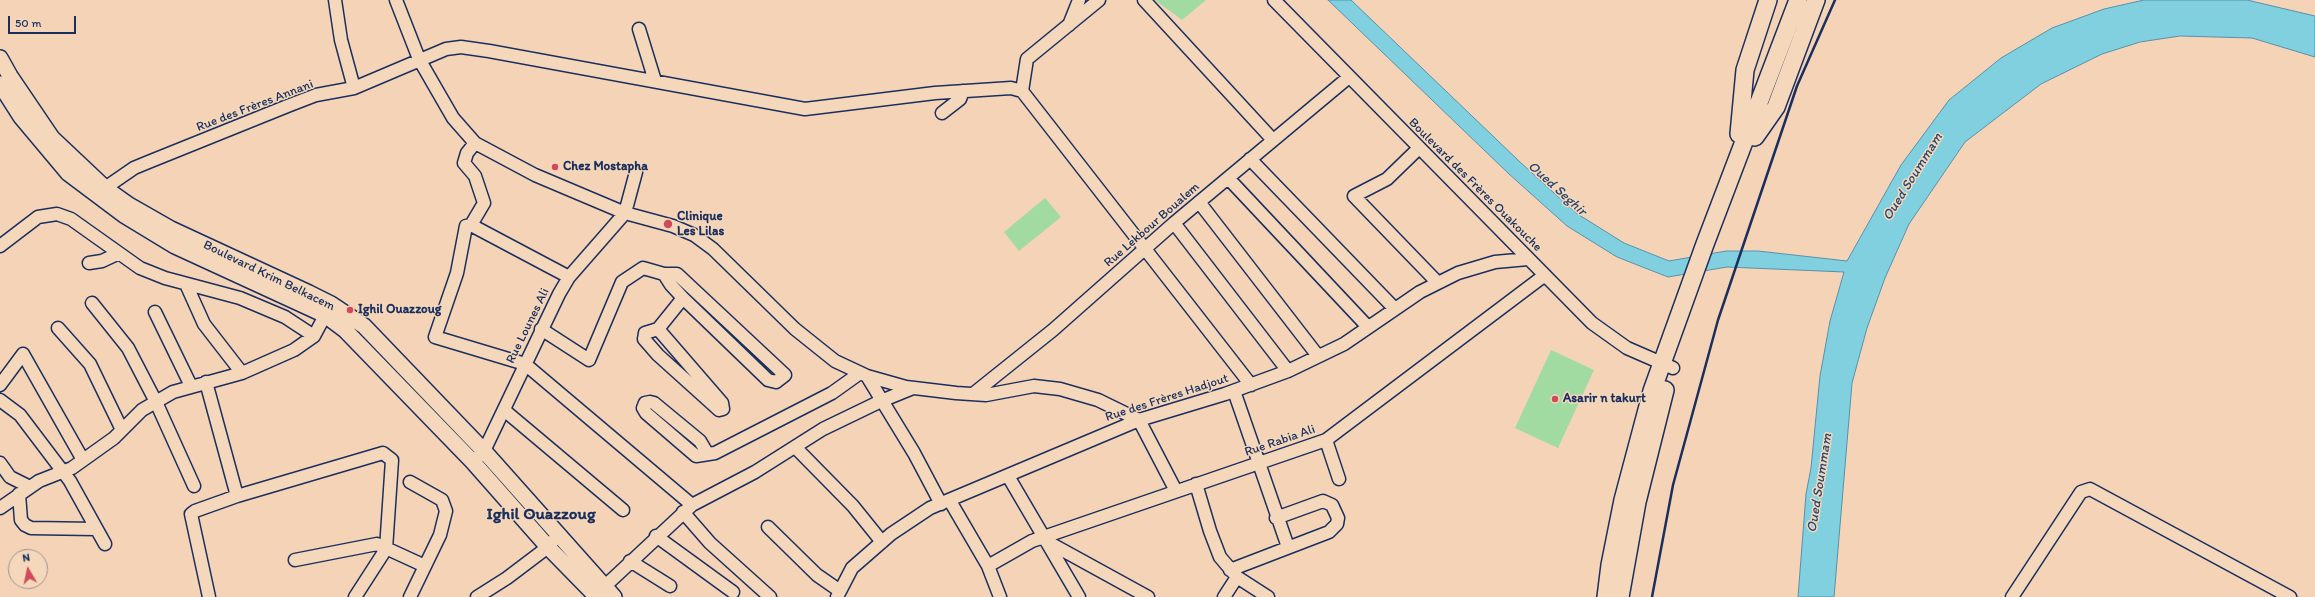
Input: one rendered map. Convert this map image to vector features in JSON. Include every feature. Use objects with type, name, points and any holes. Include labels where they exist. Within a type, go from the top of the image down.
[{"type":"highway","points":[[1736,162],[1742,106],[1742,89],[1747,64],[1768,0]]},
{"type":"highway","points":[[1710,245],[1736,162],[1751,99],[1786,0]]},
{"type":"highway","points":[[1620,597],[1636,502],[1664,394],[1668,366],[1710,245],[1755,137],[1762,104],[1798,0]]},
{"type":"highway","points":[[1736,162],[1806,0]]},
{"type":"highway","points":[[1755,137],[1776,106],[1816,0]]},
{"type":"highway","points":[[1606,597],[1610,565],[1623,500],[1652,391],[1668,366]]},
{"type":"main road","name":"Boulevard Krim Belkacem","points":[[0,58],[5,80],[26,123],[68,173],[124,215],[175,246],[328,309],[368,353],[473,462],[548,547],[605,594]]},
{"type":"main road","points":[[0,61],[5,80]]},
{"type":"main road","name":"Boulevard Krim Belkacem","points":[[5,80],[52,138],[105,188],[128,205],[171,230],[328,309],[368,331],[484,452],[558,534],[605,594]]},
{"type":"street","points":[[335,0],[341,40],[354,88]]},
{"type":"street","points":[[396,0],[419,59],[453,118],[475,143],[535,175],[625,213],[673,226],[694,235],[713,250],[784,319],[835,361],[863,374],[914,388],[986,395],[1034,386],[1060,389],[1098,400],[1139,420],[1176,491]]},
{"type":"street","points":[[1068,27],[1079,0]]},
{"type":"street","points":[[1099,0],[1068,27],[1027,59],[1022,92],[1251,385]]},
{"type":"street","points":[[1144,0],[1273,140]]},
{"type":"street","name":"Boulevard des Frères Ouakouche","points":[[1274,0],[1592,323],[1627,348],[1668,366]]},
{"type":"street","points":[[639,28],[655,81]]},
{"type":"street","name":"Rue des Frères Annani","points":[[105,188],[134,168],[290,105],[316,96],[354,88],[383,77],[419,59],[446,49],[462,47],[805,109],[963,91],[1011,88],[1022,92]]},
{"type":"street","name":"Rue Lekbour Boualem","points":[[973,394],[1053,330],[1174,223],[1349,77]]},
{"type":"street","points":[[942,112],[960,99],[963,91]]},
{"type":"street","points":[[475,143],[467,153],[464,162],[475,176],[484,203],[471,225],[466,226],[457,273],[435,337],[525,364],[688,509],[710,543],[770,597]]},
{"type":"street","points":[[1419,148],[1387,179],[1354,196],[1438,283]]},
{"type":"street","points":[[1250,159],[1395,309]]},
{"type":"street","points":[[625,213],[636,172]]},
{"type":"street","points":[[1228,178],[1368,327]]},
{"type":"street","points":[[1199,202],[1318,356]]},
{"type":"street","name":"Rue Lounes Ali","points":[[473,462],[484,452],[525,364],[569,277],[625,213]]},
{"type":"street","points":[[0,246],[38,217],[42,215],[57,214],[71,220],[117,254],[140,268],[165,278],[253,304],[285,317],[314,336]]},
{"type":"street","points":[[1174,223],[1288,371]]},
{"type":"street","points":[[471,225],[569,277]]},
{"type":"street","points":[[89,263],[102,261],[117,254]]},
{"type":"street","name":"Rue des Frères Hadjout","points":[[838,594],[852,568],[882,542],[930,508],[1139,420],[1234,391],[1288,371],[1344,344],[1395,309],[1438,283],[1458,273],[1495,262],[1528,259]]},
{"type":"street","points":[[542,330],[589,360],[622,282],[643,268],[664,274],[677,274],[785,375],[776,382],[768,380],[683,298],[671,285],[664,274]]},
{"type":"street","name":"Rue Rabia Ali","points":[[988,566],[1044,539],[1176,491],[1326,440],[1544,275]]},
{"type":"street","points":[[186,284],[204,324],[242,373]]},
{"type":"street","points":[[658,329],[722,403],[723,409],[719,410],[658,355],[644,339],[645,334],[658,329],[683,298]]},
{"type":"street","points":[[92,303],[128,348],[156,402],[194,486]]},
{"type":"street","points":[[0,508],[39,481],[62,472],[83,460],[122,430],[142,410],[173,392],[242,373],[294,350],[314,336],[328,309]]},
{"type":"street","points":[[155,312],[191,386]]},
{"type":"street","points":[[58,328],[90,364],[122,430]]},
{"type":"street","points":[[0,385],[23,354],[83,460]]},
{"type":"street","points":[[863,374],[988,566],[1000,597]]},
{"type":"street","points":[[707,453],[700,442],[654,403],[645,403],[643,408],[646,413],[696,456],[707,453],[715,453],[832,393],[863,374]]},
{"type":"street","points":[[206,382],[237,496]]},
{"type":"street","points":[[605,594],[630,561],[656,536],[688,509],[755,472],[823,429],[881,401],[914,388]]},
{"type":"street","points":[[1234,391],[1276,518],[1288,547]]},
{"type":"street","points":[[0,400],[20,415],[70,481],[105,544]]},
{"type":"street","points":[[504,410],[623,510]]},
{"type":"street","points":[[1326,440],[1340,479]]},
{"type":"street","points":[[795,447],[853,506],[882,542]]},
{"type":"street","points":[[209,597],[191,514],[195,511],[237,496],[383,453],[392,460],[386,549],[355,597]]},
{"type":"street","points":[[0,463],[5,476],[30,487]]},
{"type":"street","points":[[1008,476],[1079,597]]},
{"type":"street","points":[[410,482],[442,500],[446,511],[440,535],[410,597]]},
{"type":"street","points":[[1196,484],[1214,545],[1220,557],[1234,574],[1268,597]]},
{"type":"street","points":[[2012,597],[2081,492],[2090,489],[2290,597]]},
{"type":"street","points":[[19,494],[21,520],[25,525],[31,528],[96,529]]},
{"type":"street","points":[[1224,597],[1234,574],[1288,547],[1329,532],[1337,524],[1336,513],[1332,505],[1323,501],[1276,518]]},
{"type":"street","points":[[768,527],[838,594]]},
{"type":"street","points":[[477,597],[507,578],[548,547],[558,534]]},
{"type":"street","points":[[656,536],[733,592]]},
{"type":"street","points":[[1044,539],[1148,597]]},
{"type":"street","points":[[295,560],[377,544],[425,566]]},
{"type":"street","points":[[630,561],[670,586]]},
{"type":"green space","points":[[1155,0],[1206,0],[1182,20]]},
{"type":"green space","points":[[1045,198],[1061,217],[1019,251],[1004,232]]},
{"type":"green space","name":"Asarir n takurt","points":[[1551,350],[1594,370],[1558,448],[1515,428]]},
{"type":"water","name":"Oued Soummam","points":[[1328,0],[1351,0],[1520,162],[1576,213],[1624,243],[1669,261],[1726,251],[1758,251],[1847,261],[1901,165],[1949,100],[2001,58],[2052,28],[2104,9],[2144,0],[2247,0],[2315,16],[2315,57],[2252,38],[2180,36],[2140,42],[2102,54],[2041,84],[1965,142],[1909,224],[1885,278],[1867,328],[1852,383],[1834,597],[1798,597],[1806,494],[1811,468],[1820,376],[1830,321],[1844,272],[1727,267],[1668,277],[1617,257],[1567,226],[1509,174]]},
{"type":"railway","points":[[1652,597],[1673,485],[1718,320],[1797,86],[1835,0]]},
{"type":"place","name":"Chez Mostapha","points":[[555,167]]},
{"type":"place","name":"Clinique Les Lilas","points":[[668,224]]},
{"type":"place","name":"Ighil Ouazzoug","points":[[350,310]]},
{"type":"place","name":"Asarir n takurt","points":[[1555,399]]},
{"type":"district","name":"Ighil Ouazzoug","points":[[541,515]]},
{"type":"water label","name":"Oued Seghir","points":[[1557,189]]}]
